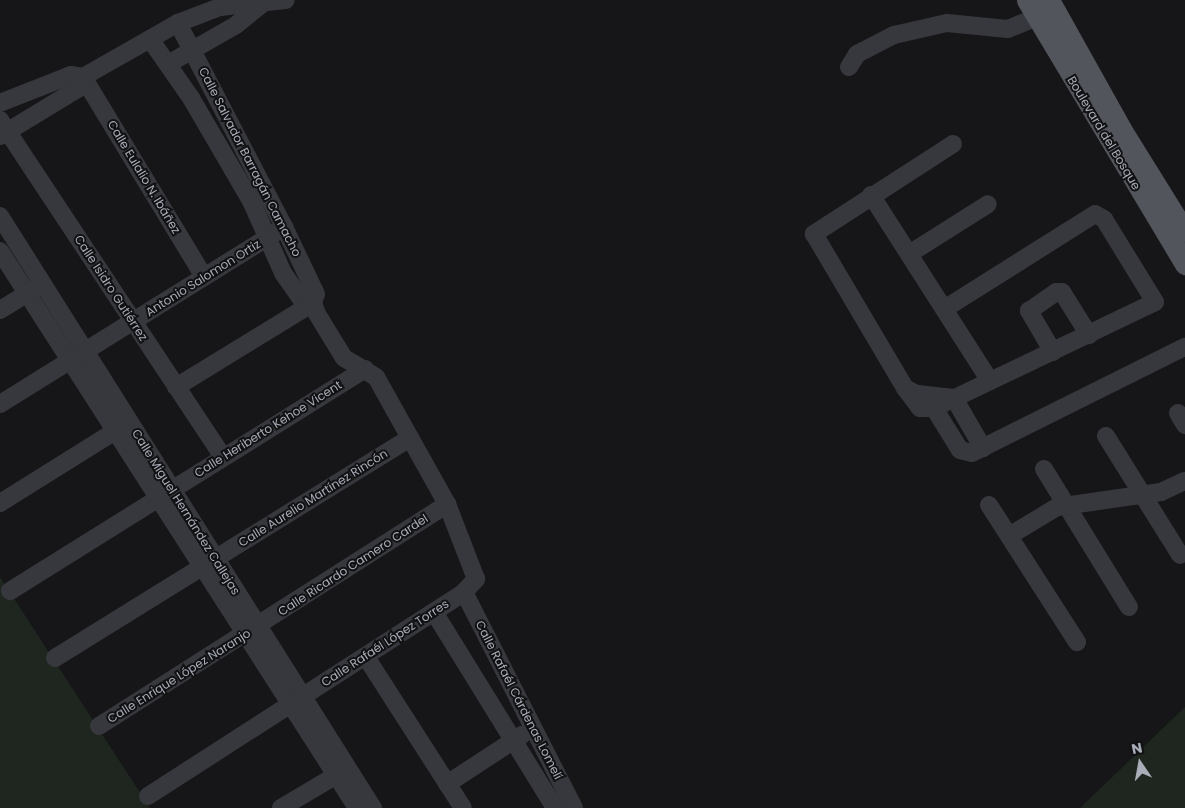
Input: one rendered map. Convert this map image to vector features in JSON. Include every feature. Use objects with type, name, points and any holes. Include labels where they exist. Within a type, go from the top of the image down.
[{"type":"main road","name":"Boulevard del Bosque","points":[[1041,7],[1114,134],[1185,264]]},
{"type":"main road","name":"Boulevard del Bosque","points":[[1114,134],[1185,232]]},
{"type":"street","points":[[2,129],[79,88],[83,77],[178,23],[220,7],[286,0]]},
{"type":"street","points":[[168,64],[243,20],[263,3]]},
{"type":"street","points":[[849,67],[857,54],[894,35],[947,23],[1008,29],[1041,7]]},
{"type":"street","name":"Calle Salvador Barragán Camacho","points":[[178,23],[284,227],[316,294],[313,303],[344,358],[376,377],[447,504],[476,579]]},
{"type":"street","name":"Calle Salvador Barragán Camacho","points":[[150,38],[168,64],[252,203],[266,238],[304,303],[313,303]]},
{"type":"street","points":[[0,103],[71,74],[83,77]]},
{"type":"street","name":"Calle Eulalio N. Ibáñez","points":[[83,77],[204,277]]},
{"type":"street","name":"Calle Isidro Gutiérrez","points":[[2,129],[134,322],[223,457]]},
{"type":"street","points":[[944,309],[1096,214],[1104,219],[1155,302],[934,408],[920,408],[905,388],[814,234],[871,195],[953,144]]},
{"type":"street","points":[[871,195],[990,381]]},
{"type":"street","points":[[909,254],[988,204]]},
{"type":"street","name":"Calle Miguel Hernández Callejas","points":[[0,216],[43,284],[78,356],[342,772],[373,808]]},
{"type":"street","name":"Antonio Salomon Ortiz","points":[[0,404],[284,227]]},
{"type":"street","name":"Calle Miguel Hernández Callejas","points":[[0,251],[27,294],[78,356]]},
{"type":"street","points":[[0,310],[43,284]]},
{"type":"street","points":[[1053,352],[1029,311],[1056,292],[1062,292],[1089,335]]},
{"type":"street","points":[[176,387],[313,303]]},
{"type":"street","points":[[934,408],[960,450],[972,453],[1185,347]]},
{"type":"street","name":"Calle Heriberto Kehoe Vicent","points":[[10,591],[365,369]]},
{"type":"street","points":[[905,388],[917,394],[954,398]]},
{"type":"street","points":[[954,398],[983,448]]},
{"type":"street","points":[[0,503],[123,427]]},
{"type":"street","points":[[1106,436],[1180,555]]},
{"type":"street","name":"Calle Aurelio Martínez Rincón","points":[[55,658],[410,438]]},
{"type":"street","points":[[1044,469],[1129,607]]},
{"type":"street","points":[[1009,536],[1040,515],[1066,505],[1142,493],[1161,492],[1185,481]]},
{"type":"street","name":"Calle Ricardo Camero Cardel","points":[[252,630],[447,504]]},
{"type":"street","points":[[989,505],[1078,642]]},
{"type":"street","name":"Calle Rafaél López Torres","points":[[148,796],[366,657],[464,592],[476,579]]},
{"type":"street","name":"Calle Rafaél Cárdenas Lomelí","points":[[464,592],[574,808]]},
{"type":"street","name":"Calle Rafaél Cárdenas Lomelí","points":[[434,612],[556,808]]},
{"type":"street","name":"Calle Enrique López Naranjo","points":[[99,726],[252,630]]},
{"type":"street","points":[[366,657],[463,808]]},
{"type":"street","points":[[447,784],[533,727]]},
{"type":"street","points":[[281,808],[342,772]]},
{"type":"street","name":"Calle Miguel Hernández Callejas","points":[[342,772],[357,808]]},
{"type":"shaded area","points":[[0,577],[150,808],[0,808]]},
{"type":"shaded area","points":[[1185,707],[1185,808],[1080,808]]}]
